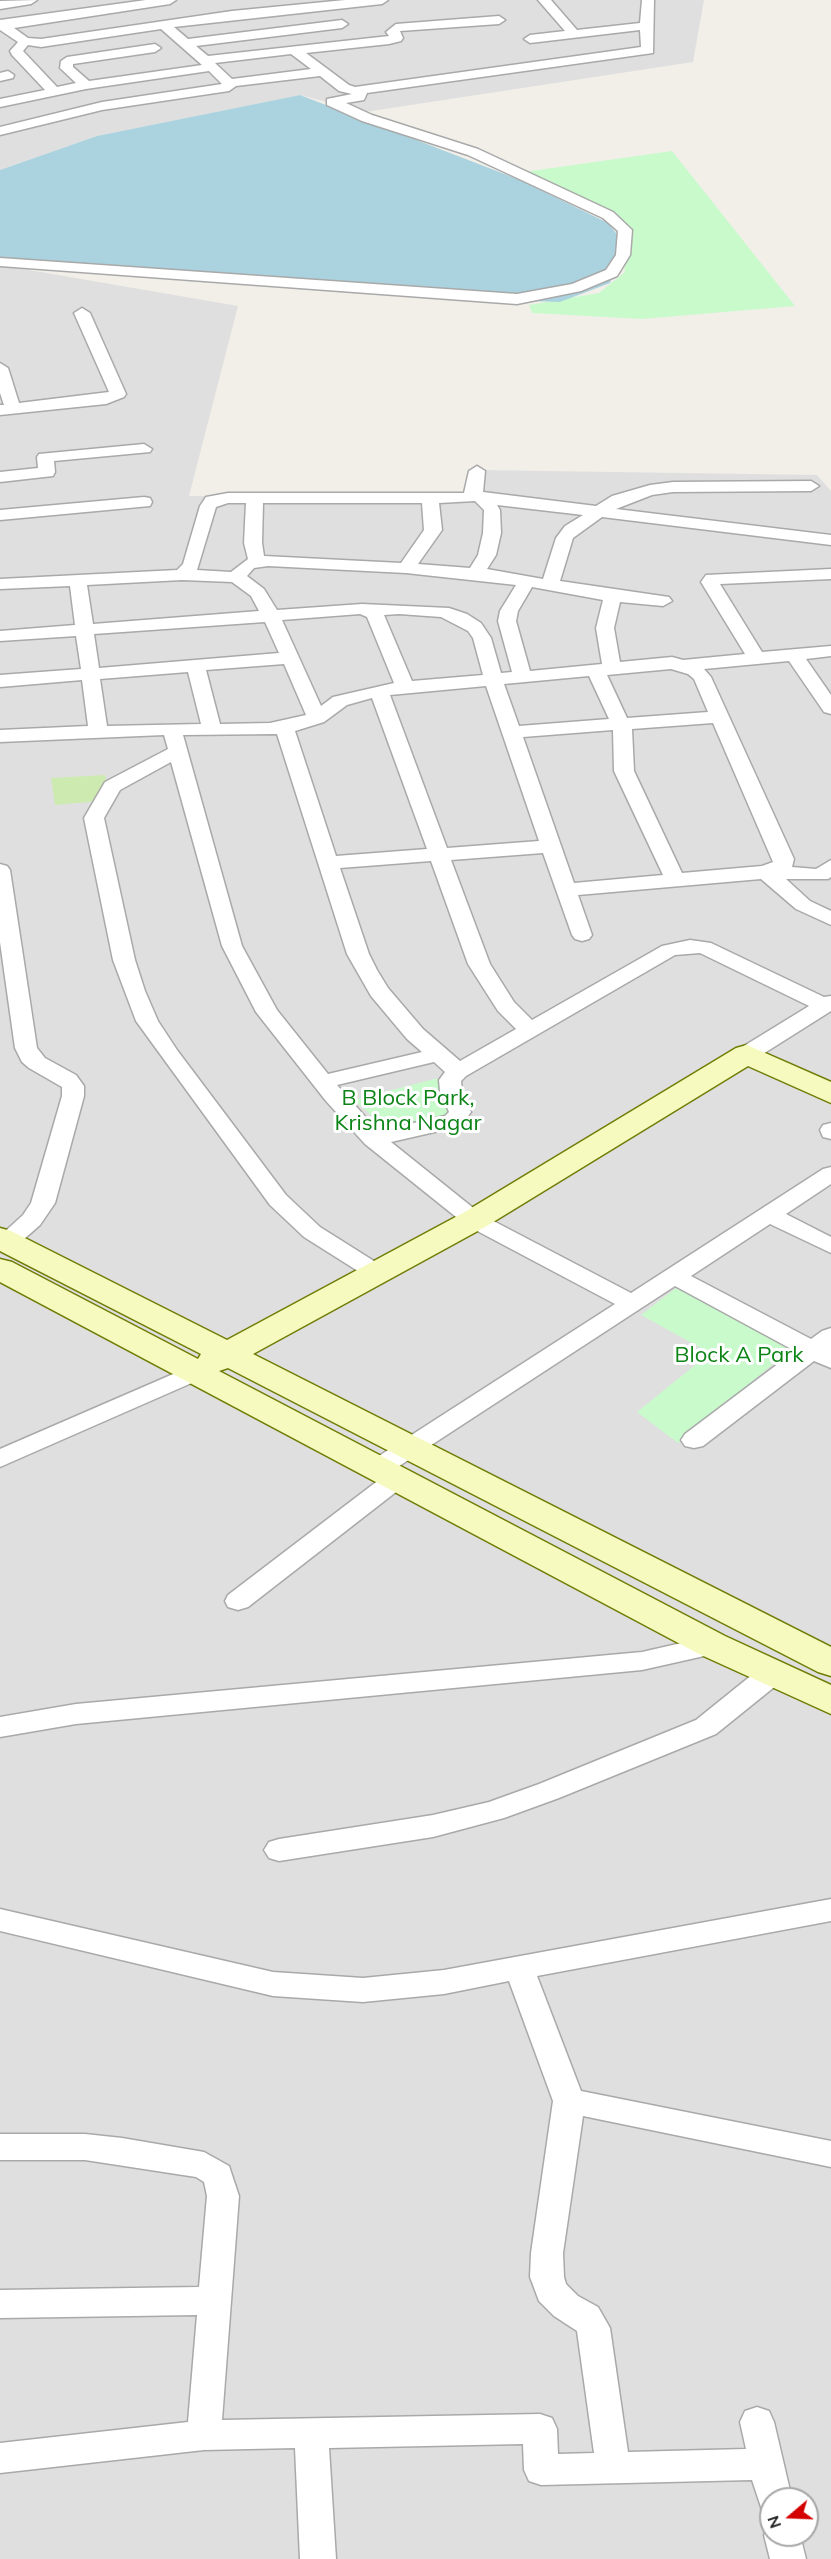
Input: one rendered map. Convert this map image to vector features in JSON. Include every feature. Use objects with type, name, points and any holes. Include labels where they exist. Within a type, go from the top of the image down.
[{"type":"main road","points":[[194,1373],[474,1220],[747,1054],[831,1094]]},
{"type":"main road","points":[[2,1250],[228,1354],[394,1465],[712,1645],[831,1701]]},
{"type":"main road","points":[[2,1250],[194,1373],[831,1663]]},
{"type":"street","points":[[0,5],[31,0]]},
{"type":"street","points":[[1,25],[170,0]]},
{"type":"street","points":[[1,25],[25,41],[51,42],[313,3],[382,0]]},
{"type":"street","points":[[544,0],[574,34]]},
{"type":"street","points":[[295,51],[344,88],[362,92],[639,52],[648,50],[650,45],[646,26],[648,0]]},
{"type":"street","points":[[313,3],[365,43]]},
{"type":"street","points":[[0,103],[86,84],[208,64],[398,38],[392,32],[396,28],[499,20]]},
{"type":"street","points":[[186,43],[342,24]]},
{"type":"street","points":[[164,25],[229,83],[323,72]]},
{"type":"street","points":[[530,39],[646,26]]},
{"type":"street","points":[[25,41],[16,51],[18,55],[54,91]]},
{"type":"street","points":[[543,55],[650,45]]},
{"type":"street","points":[[86,84],[66,68],[67,61],[155,48]]},
{"type":"street","points":[[0,131],[102,106],[221,89],[229,87],[229,83]]},
{"type":"street","points":[[0,262],[517,299],[576,288],[612,273],[622,255],[625,230],[608,215],[473,152],[367,118],[332,102],[360,97],[362,92]]},
{"type":"street","points":[[0,368],[7,410],[106,399],[118,394],[82,313]]},
{"type":"street","points":[[0,477],[47,472],[45,458],[144,449]]},
{"type":"street","points":[[476,573],[487,555],[492,533],[492,510],[479,496],[477,471]]},
{"type":"street","points":[[550,584],[565,538],[598,511],[618,500],[650,490],[811,486]]},
{"type":"street","points":[[182,575],[191,566],[208,506],[212,501],[255,498],[430,499],[479,496],[831,540]]},
{"type":"street","points":[[255,498],[253,543],[257,562]]},
{"type":"street","points":[[406,568],[433,530],[430,499]]},
{"type":"street","points":[[0,515],[144,502]]},
{"type":"street","points":[[235,577],[249,564],[257,562],[406,568],[476,573],[613,596],[663,601]]},
{"type":"street","points":[[758,658],[710,582],[711,579],[831,574]]},
{"type":"street","points":[[0,584],[182,575],[235,577],[245,581],[258,593],[272,616],[317,718]]},
{"type":"street","points":[[78,580],[98,731]]},
{"type":"street","points":[[522,675],[507,621],[509,611],[528,580]]},
{"type":"street","points":[[613,596],[605,628],[603,669],[624,740],[624,771],[675,880]]},
{"type":"street","points":[[0,636],[372,610],[419,609],[443,612],[461,618],[475,627],[482,638],[493,678],[582,934]]},
{"type":"street","points":[[372,610],[405,687]]},
{"type":"street","points":[[377,1273],[312,1232],[278,1200],[168,1053],[147,1021],[124,960],[94,818],[112,786],[175,741],[212,731],[284,727],[317,718],[340,701],[379,690],[522,675],[672,663],[686,665],[831,651]]},
{"type":"street","points":[[794,655],[830,705]]},
{"type":"street","points":[[0,681],[291,658]]},
{"type":"street","points":[[195,665],[212,731]]},
{"type":"street","points":[[686,665],[702,677],[784,859],[783,865],[766,872]]},
{"type":"street","points":[[379,690],[479,964],[506,1006],[529,1029]]},
{"type":"street","points":[[512,732],[720,717]]},
{"type":"street","points":[[284,727],[366,970],[401,1017],[436,1055],[458,1071]]},
{"type":"street","points":[[0,736],[98,731],[175,741]]},
{"type":"street","points":[[175,741],[232,946],[267,1012],[323,1082],[373,1139],[474,1220],[632,1303]]},
{"type":"street","points":[[329,863],[551,846]]},
{"type":"street","points":[[567,890],[766,872],[821,875],[831,866]]},
{"type":"street","points":[[0,870],[26,1048],[30,1057],[37,1063],[68,1080],[73,1086],[73,1096],[43,1203],[32,1220],[2,1250]]},
{"type":"street","points":[[766,872],[803,905],[831,919]]},
{"type":"street","points":[[373,1139],[453,1121],[460,1112],[451,1090],[450,1080],[458,1071],[669,950],[690,946],[704,947],[828,1004]]},
{"type":"street","points":[[747,1054],[828,1004]]},
{"type":"street","points":[[323,1082],[436,1055]]},
{"type":"street","points":[[238,1601],[394,1465],[632,1303],[831,1173]]},
{"type":"street","points":[[770,1214],[831,1246]]},
{"type":"street","points":[[673,1276],[824,1348],[694,1440]]},
{"type":"street","points":[[0,1459],[194,1373]]},
{"type":"street","points":[[0,1727],[76,1714],[642,1661],[712,1645]]},
{"type":"street","points":[[279,1850],[433,1826],[494,1811],[677,1741],[706,1726],[773,1673]]},
{"type":"street","points":[[0,1920],[273,1984],[363,1990],[444,1982],[831,1910]]},
{"type":"street","points":[[519,1968],[569,2101],[547,2253],[547,2277],[552,2291],[566,2306],[586,2317],[593,2328],[613,2468]]},
{"type":"street","points":[[569,2101],[831,2154]]},
{"type":"street","points":[[0,2147],[85,2147],[122,2151],[204,2165],[218,2175],[223,2196],[204,2435]]},
{"type":"street","points":[[0,2304],[214,2301]]},
{"type":"street","points":[[757,2422],[771,2487]]},
{"type":"street","points":[[0,2458],[204,2435],[540,2429],[541,2470],[766,2464]]},
{"type":"street","points":[[311,2432],[318,2559]]},
{"type":"shaded area","points":[[0,0],[704,0],[693,62],[365,112],[300,95],[97,136],[0,170]]},
{"type":"shaded area","points":[[0,265],[238,306],[189,496],[464,497],[478,470],[817,475],[831,491],[831,2559],[0,2559]]},
{"type":"green space","points":[[672,151],[795,306],[642,319],[532,313],[529,305],[599,293],[625,272],[618,224],[517,173]]},
{"type":"green space","points":[[105,775],[111,800],[55,805],[51,778]]},
{"type":"green space","name":"B Block Park, Krishna Nagar","points":[[438,1078],[460,1120],[399,1139],[354,1100]]},
{"type":"green space","name":"Block A Park","points":[[676,1288],[791,1349],[678,1443],[637,1412],[710,1353],[641,1315]]},
{"type":"water","points":[[300,95],[520,180],[608,223],[623,242],[610,283],[560,302],[437,298],[0,261],[0,170],[97,136]]}]
